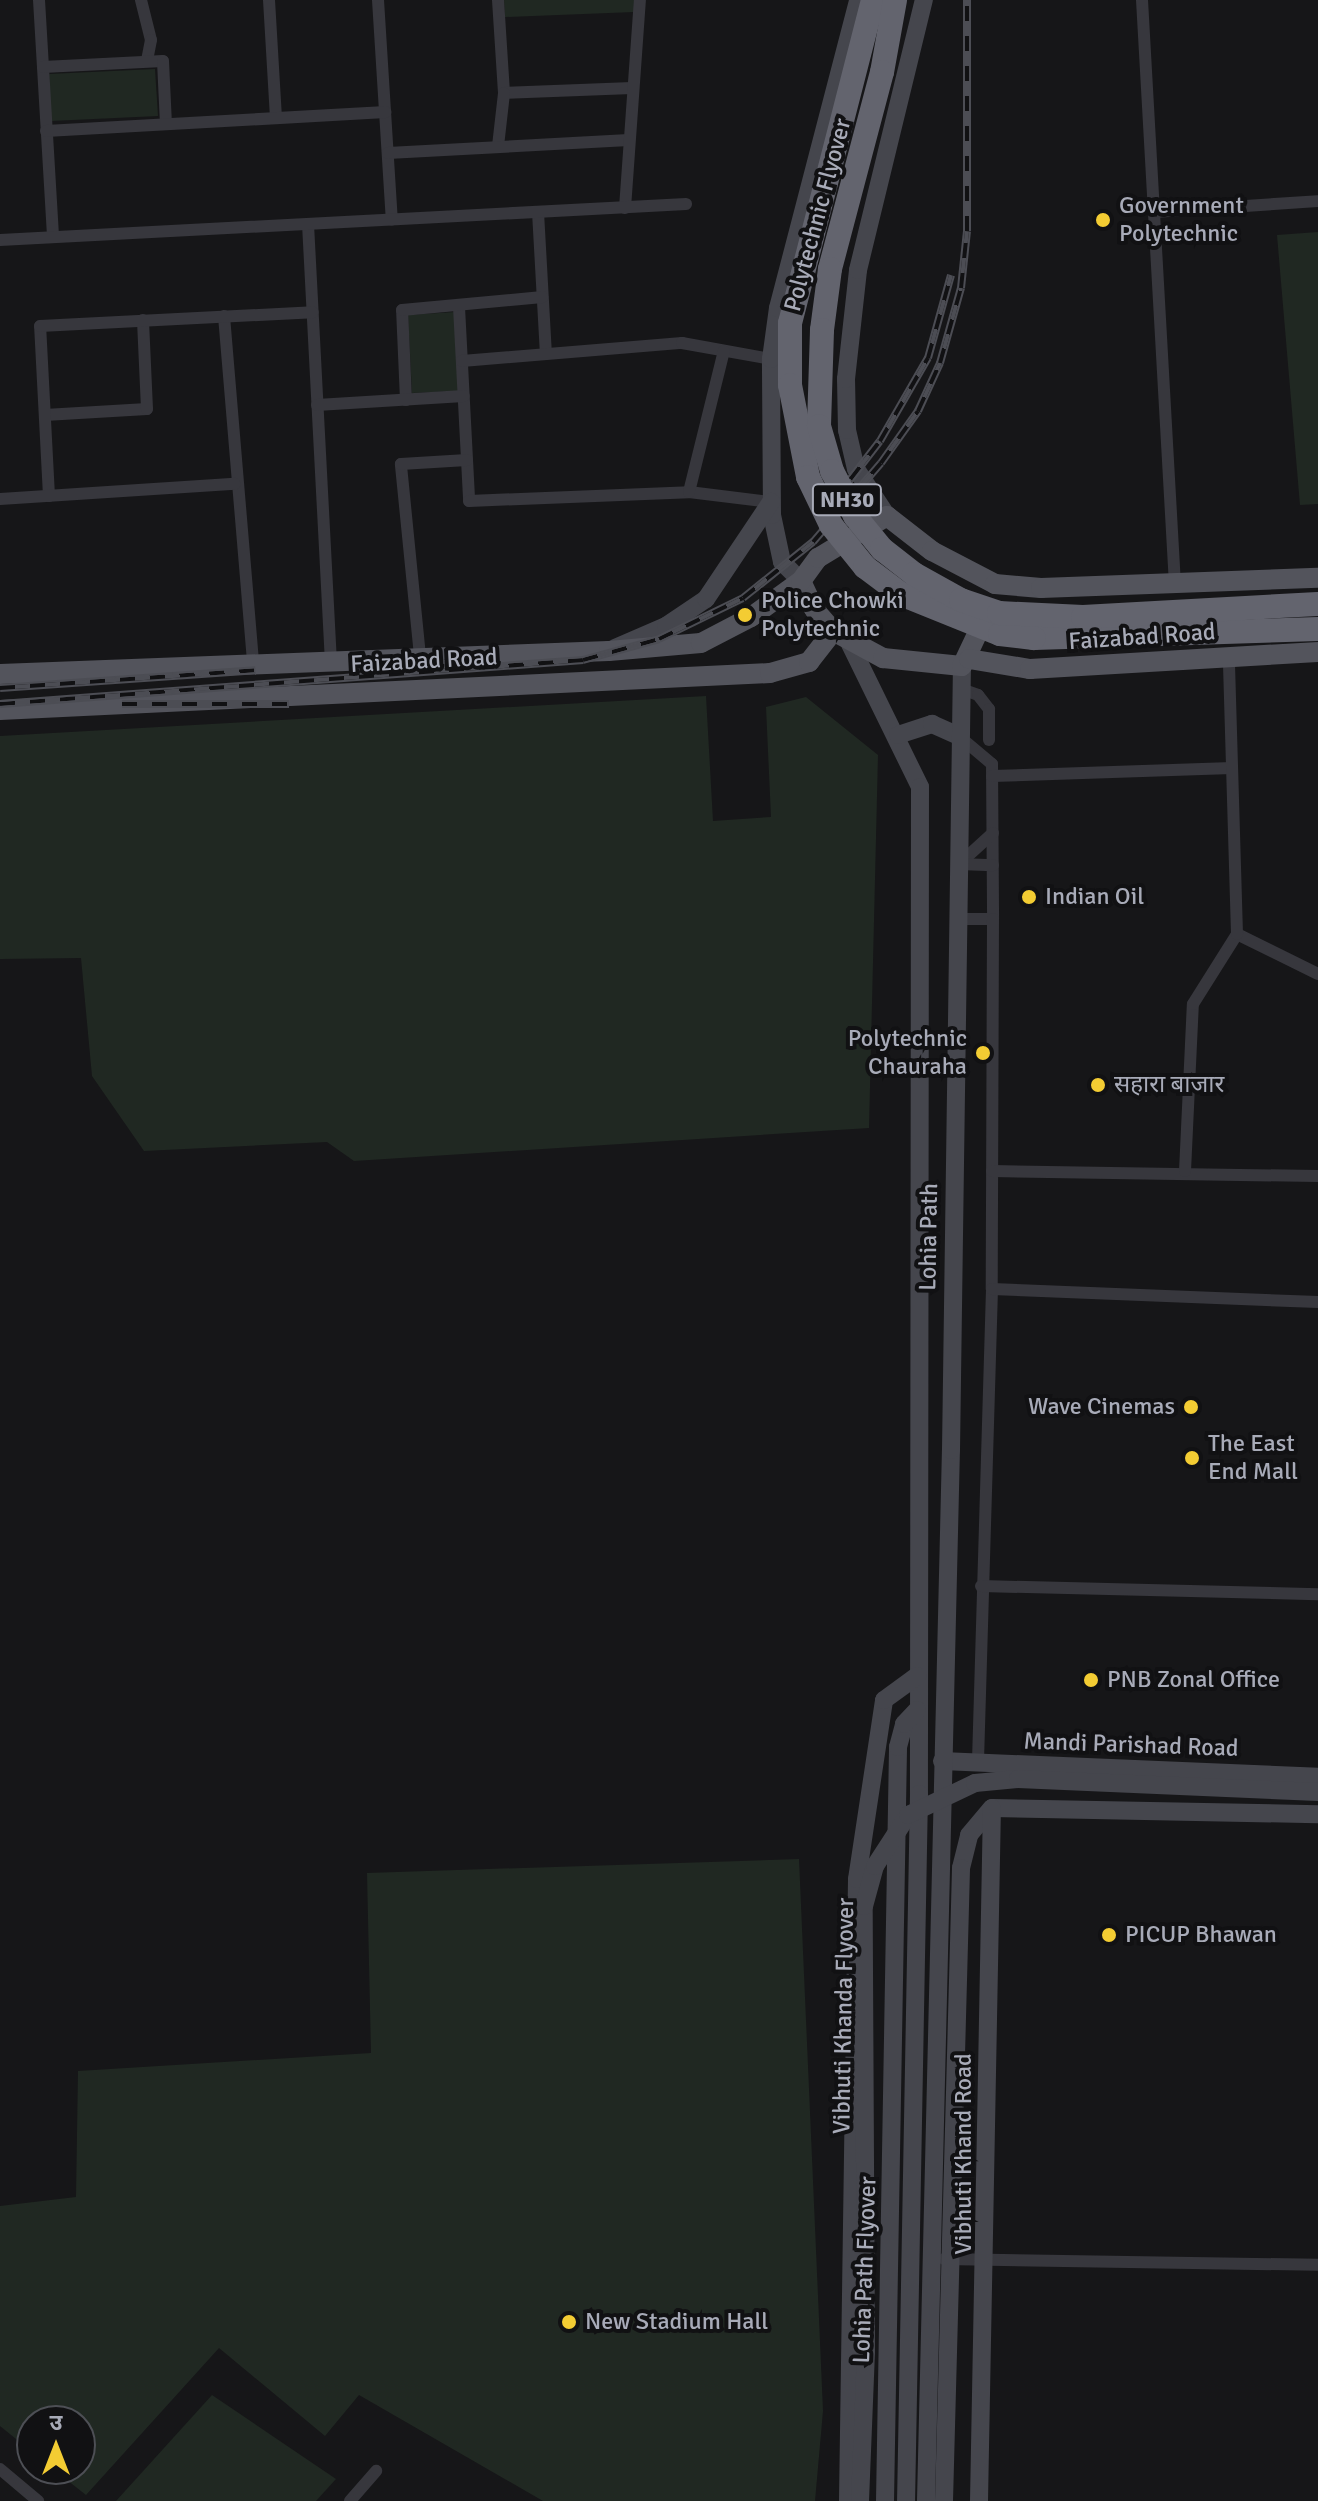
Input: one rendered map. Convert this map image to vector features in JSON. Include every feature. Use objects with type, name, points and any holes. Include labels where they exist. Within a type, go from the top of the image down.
[{"type":"highway","name":"Polytechnic Flyover","points":[[873,0],[790,323],[797,428],[808,477],[831,525],[865,567],[901,594],[1000,634],[1087,640],[1318,629]]},
{"type":"highway","name":"Polytechnic Flyover","points":[[895,0],[882,72],[830,269],[822,330],[819,426],[832,471],[855,516],[882,549],[914,574],[961,600],[999,613],[1083,617],[1318,604]]},
{"type":"main road","points":[[858,0],[778,308],[771,359],[771,502],[782,562],[801,581],[814,609],[833,631],[850,644],[883,658],[966,662],[995,584],[932,551],[887,516],[856,469],[851,449],[846,379],[858,270],[924,0]]},
{"type":"main road","points":[[770,456],[796,464],[851,449]]},
{"type":"main road","points":[[609,651],[666,626],[706,599],[740,556],[771,502]]},
{"type":"main road","points":[[801,581],[818,558],[887,516]]},
{"type":"main road","name":"Faizabad Road","points":[[995,584],[1041,588],[1318,578]]},
{"type":"main road","name":"Faizabad Road","points":[[0,674],[253,662],[609,651],[701,643],[751,617],[801,581]]},
{"type":"main road","points":[[1027,669],[1029,633],[1041,588]]},
{"type":"main road","name":"Faizabad Road","points":[[0,710],[770,673],[809,662],[833,631]]},
{"type":"main road","name":"Lohia Path","points":[[850,644],[898,735],[920,787],[916,1645]]},
{"type":"main road","name":"Faizabad Road","points":[[966,662],[1027,669],[1318,652]]},
{"type":"main road","name":"Lohia Path","points":[[933,2259],[959,919],[957,735],[966,662]]},
{"type":"main road","points":[[898,735],[932,724],[957,735]]},
{"type":"main road","name":"Lohia Path Flyover","points":[[906,2501],[915,2194],[916,1645]]},
{"type":"main road","points":[[848,2501],[857,1879],[884,1700],[917,1676]]},
{"type":"main road","name":"Lohia Path Flyover","points":[[885,2501],[898,1747],[904,1724],[917,1710]]},
{"type":"main road","name":"Mandi Parishad Road","points":[[942,1761],[1318,1777]]},
{"type":"main road","points":[[1067,1809],[1068,1765]]},
{"type":"main road","name":"Vibhuti Khanda Flyover","points":[[860,2501],[866,2337],[864,1906],[875,1866],[908,1815],[975,1783],[1018,1779],[1318,1792]]},
{"type":"main road","points":[[944,2501],[961,1868],[969,1835],[992,1808],[1318,1814]]},
{"type":"main road","name":"Vibhuti Khand Road","points":[[979,2501],[988,2258],[992,1808]]},
{"type":"main road","points":[[926,2501],[933,2259]]},
{"type":"street","points":[[39,0],[53,237]]},
{"type":"street","points":[[141,0],[151,40],[147,61]]},
{"type":"street","points":[[269,0],[276,118]]},
{"type":"street","points":[[378,0],[392,220]]},
{"type":"street","points":[[498,0],[504,93],[498,146]]},
{"type":"street","points":[[625,208],[640,0]]},
{"type":"street","points":[[1142,0],[1175,584]]},
{"type":"street","points":[[43,67],[163,61],[166,124]]},
{"type":"street","points":[[504,93],[632,88]]},
{"type":"street","points":[[46,131],[385,112]]},
{"type":"street","points":[[388,153],[629,140]]},
{"type":"street","points":[[1154,212],[1318,201]]},
{"type":"street","points":[[0,240],[686,204]]},
{"type":"street","points":[[538,212],[546,354]]},
{"type":"street","points":[[308,224],[331,660]]},
{"type":"street","points":[[406,400],[402,310],[542,297]]},
{"type":"street","points":[[459,307],[469,501],[689,492],[771,502]]},
{"type":"street","points":[[49,496],[40,326],[313,312]]},
{"type":"street","points":[[224,316],[235,484],[246,538],[253,662]]},
{"type":"street","points":[[45,415],[147,409],[143,320]]},
{"type":"street","points":[[462,361],[682,343],[771,359]]},
{"type":"street","points":[[689,492],[724,351]]},
{"type":"street","points":[[317,405],[464,396]]},
{"type":"street","points":[[420,656],[401,464],[467,460]]},
{"type":"street","points":[[0,499],[235,484]]},
{"type":"street","points":[[1185,1171],[1193,1004],[1237,934],[1229,657]]},
{"type":"street","points":[[961,689],[978,695],[989,709],[989,740]]},
{"type":"street","points":[[957,735],[992,764],[992,1289],[978,1764]]},
{"type":"street","points":[[992,776],[1232,768]]},
{"type":"street","points":[[959,864],[993,833]]},
{"type":"street","points":[[959,864],[993,865]]},
{"type":"street","points":[[959,919],[993,919]]},
{"type":"street","points":[[1237,934],[1318,974]]},
{"type":"street","points":[[992,1171],[1185,1171],[1318,1176]]},
{"type":"street","points":[[992,1289],[1318,1302]]},
{"type":"street","points":[[981,1586],[1318,1594]]},
{"type":"street","points":[[933,2259],[1318,2265]]},
{"type":"street","points":[[0,2469],[34,2500]]},
{"type":"street","points":[[350,2501],[376,2471]]},
{"type":"shaded area","points":[[504,0],[636,0],[634,12],[505,17]]},
{"type":"shaded area","points":[[155,69],[158,116],[51,121],[49,74]]},
{"type":"shaded area","points":[[1318,232],[1318,504],[1300,505],[1277,235]]},
{"type":"shaded area","points":[[455,312],[459,391],[412,393],[408,315]]},
{"type":"shaded area","points":[[706,696],[713,821],[771,817],[766,707],[806,697],[878,755],[869,1128],[354,1161],[327,1142],[144,1151],[92,1076],[81,958],[0,959],[0,736]]},
{"type":"shaded area","points":[[799,1859],[823,2411],[815,2501],[543,2501],[359,2395],[325,2436],[219,2348],[96,2484],[96,2405],[16,2405],[16,2439],[0,2426],[0,2206],[76,2197],[78,2071],[371,2053],[367,1873]]},
{"type":"shaded area","points":[[212,2395],[336,2479],[316,2501],[116,2501]]},
{"type":"shaded area","points":[[73,2485],[95,2485],[86,2495]]},
{"type":"railway","points":[[0,704],[583,660],[659,639],[743,598],[813,542],[881,463],[918,411],[940,363],[961,288],[967,231],[967,0]]},
{"type":"railway","points":[[832,503],[880,441],[928,358],[951,275]]},
{"type":"railway","points":[[0,688],[255,670]]},
{"type":"railway","points":[[122,704],[289,704]]},
{"type":"place","name":"Government Polytechnic","points":[[1103,220]]},
{"type":"place","name":"Police Chowki Polytechnic","points":[[745,615]]},
{"type":"place","name":"Indian Oil","points":[[1029,897]]},
{"type":"place","name":"Polytechnic Chauraha","points":[[983,1053]]},
{"type":"place","name":"सहारा बाजार","points":[[1098,1085]]},
{"type":"place","name":"Wave Cinemas","points":[[1191,1407]]},
{"type":"place","name":"The East End Mall","points":[[1192,1458]]},
{"type":"place","name":"PNB Zonal Office","points":[[1091,1680]]},
{"type":"place","name":"PICUP Bhawan","points":[[1109,1935]]},
{"type":"place","name":"New Stadium Hall","points":[[569,2322]]}]
